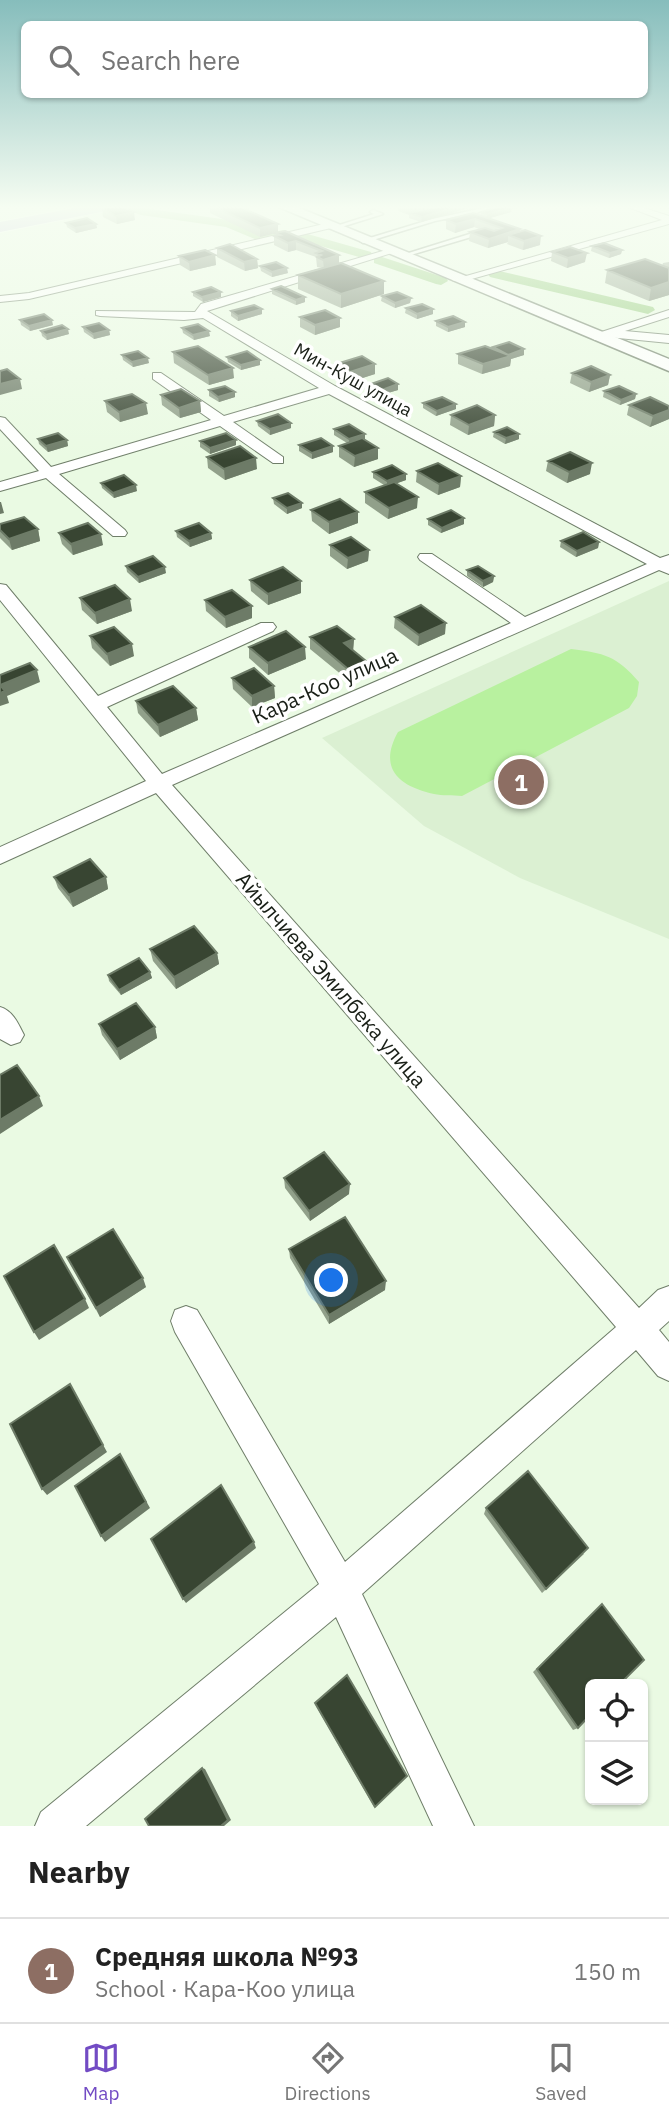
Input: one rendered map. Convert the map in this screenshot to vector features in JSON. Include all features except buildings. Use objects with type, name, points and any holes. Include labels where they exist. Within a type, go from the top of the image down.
[{"type":"main road","points":[[484,290],[601,335],[669,366]]},
{"type":"street","points":[[0,299],[54,290]]},
{"type":"street","points":[[100,313],[184,317],[203,315],[200,312],[205,306],[263,290]]},
{"type":"street","points":[[601,335],[669,313]]},
{"type":"street","name":"Мин-Куш улица","points":[[203,315],[330,389],[666,564]]},
{"type":"street","points":[[601,335],[669,339]]},
{"type":"street","points":[[158,376],[278,460]]},
{"type":"street","points":[[0,487],[330,389]]},
{"type":"street","points":[[0,421],[48,472],[119,533]]},
{"type":"street","points":[[426,557],[524,624]]},
{"type":"street","name":"Кара-Коо улица","points":[[0,856],[159,783],[666,564]]},
{"type":"street","name":"Айылчиева Эмилбека улица","points":[[0,589],[159,783],[669,1365]]},
{"type":"street","points":[[95,705],[267,627]]},
{"type":"street","points":[[55,1826],[341,1589],[669,1301]]},
{"type":"street","points":[[187,1321],[341,1589],[453,1826]]},
{"type":"shaded area","points":[[669,581],[669,939],[520,878],[424,826],[322,738]]},
{"type":"green space","points":[[571,649],[609,657],[631,673],[639,682],[637,696],[629,708],[462,796],[421,791],[395,774],[390,756],[398,732]]},
{"type":"waterway","points":[[564,290],[648,310]]},
{"type":"place","name":"Средняя школа №93","points":[[521,782]]}]
